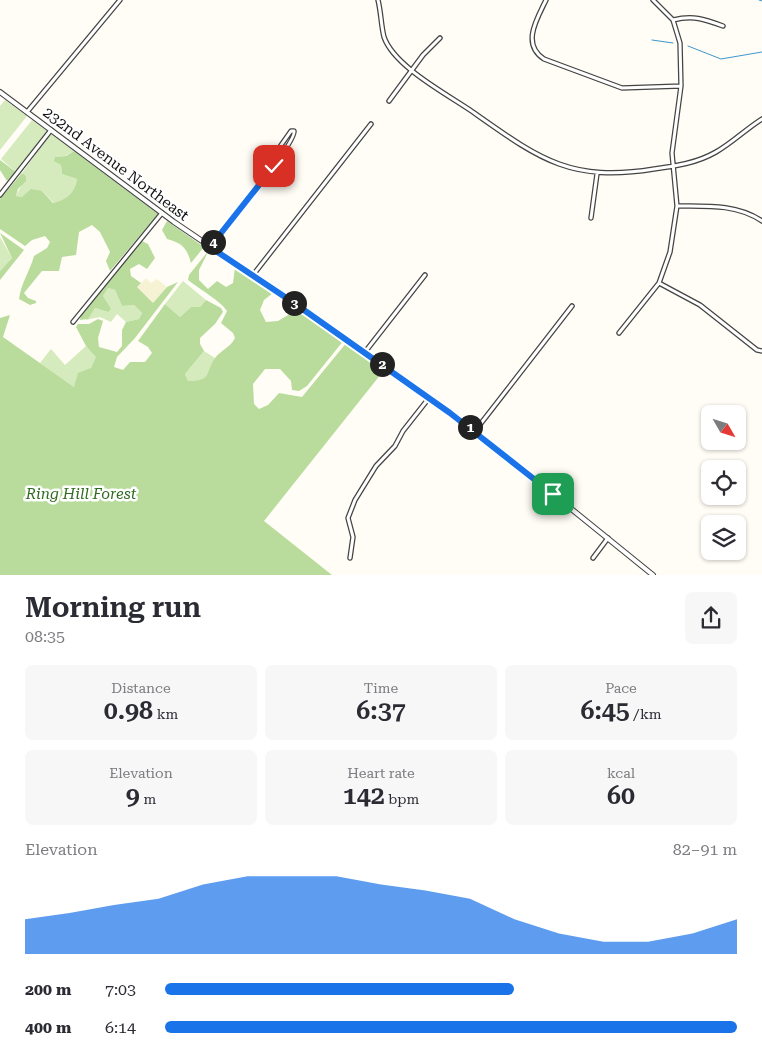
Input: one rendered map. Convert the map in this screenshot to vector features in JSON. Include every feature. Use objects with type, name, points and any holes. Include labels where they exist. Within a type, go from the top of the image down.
[{"type":"street","points":[[27,112],[120,0]]},
{"type":"street","points":[[378,0],[385,40],[392,53],[412,70],[528,150],[552,162],[597,174],[674,166],[692,162],[716,152],[762,118]]},
{"type":"street","points":[[546,0],[532,32],[534,51],[544,59],[610,86],[630,89],[681,86]]},
{"type":"street","points":[[619,334],[659,283],[670,252],[678,206],[672,143],[681,86],[680,43],[673,20],[653,0]]},
{"type":"street","points":[[673,20],[699,17],[723,26]]},
{"type":"street","points":[[389,101],[412,70],[440,38]]},
{"type":"street","name":"232nd Avenue Northeast","points":[[0,92],[162,213],[365,352],[475,431],[653,575]]},
{"type":"street","points":[[253,275],[371,124]]},
{"type":"street","points":[[0,195],[51,130]]},
{"type":"street","points":[[210,247],[279,158],[294,138],[294,131],[291,130],[279,148],[279,158]]},
{"type":"street","points":[[591,218],[597,174]]},
{"type":"street","points":[[678,206],[734,208],[749,212],[762,221]]},
{"type":"street","points":[[73,322],[162,213]]},
{"type":"street","points":[[365,352],[425,275]]},
{"type":"street","points":[[659,283],[700,305],[757,350],[762,351]]},
{"type":"street","points":[[475,431],[572,306]]},
{"type":"street","points":[[374,366],[377,361]]},
{"type":"street","points":[[350,558],[353,537],[348,518],[355,500],[376,466],[395,446],[403,431],[429,398]]},
{"type":"street","points":[[593,558],[608,538]]},
{"type":"shaded area","points":[[146,278],[151,283],[157,279],[167,287],[153,303],[137,287]]},
{"type":"green space","points":[[5,100],[27,116],[0,150],[0,106]]},
{"type":"green space","points":[[32,120],[47,131],[16,172],[1,159]]},
{"type":"green space","points":[[51,133],[74,151],[65,156],[55,157],[61,165],[62,174],[77,179],[72,192],[66,198],[54,203],[42,191],[22,197],[16,196],[26,176],[22,173]]},
{"type":"green space","points":[[74,151],[158,214],[110,271],[106,261],[110,252],[100,232],[92,225],[79,232],[76,255],[62,257],[59,271],[42,271],[24,293],[28,298],[36,301],[36,303],[30,305],[19,299],[22,288],[34,256],[47,248],[50,242],[45,236],[32,240],[25,246],[0,229],[0,199],[22,173],[26,176],[26,181],[18,189],[16,196],[22,197],[31,189],[42,191],[53,203],[66,198],[72,192],[77,179],[62,174],[61,165],[54,161],[55,157],[66,156]]},
{"type":"green space","points":[[0,160],[16,172],[7,181],[0,170]]},
{"type":"green space","points":[[167,221],[204,247],[191,263],[188,253],[183,247],[177,242],[167,239],[162,230]]},
{"type":"green space","points":[[0,233],[24,250],[0,280],[0,271],[12,258]]},
{"type":"green space","points":[[0,237],[12,258],[0,271]]},
{"type":"green space","name":"Ring Hill Forest","points":[[142,241],[148,244],[155,258],[147,269],[139,264],[130,269],[131,276],[141,283],[137,287],[153,303],[167,287],[178,282],[135,338],[117,357],[114,367],[123,370],[130,362],[145,362],[152,353],[148,347],[138,341],[165,304],[180,317],[191,307],[200,307],[206,300],[221,308],[223,312],[215,324],[200,338],[200,344],[204,351],[185,374],[188,381],[201,380],[207,375],[215,358],[235,338],[233,333],[221,323],[227,311],[224,307],[188,280],[189,275],[209,250],[199,270],[199,280],[208,289],[217,281],[226,287],[233,283],[235,267],[273,293],[264,300],[260,310],[266,322],[278,321],[298,309],[344,340],[307,386],[299,391],[292,390],[291,381],[280,369],[265,369],[253,384],[254,404],[259,409],[268,405],[279,393],[302,397],[347,342],[385,369],[264,521],[332,575],[0,575],[0,318],[10,315],[3,337],[74,387],[78,373],[91,368],[96,357],[86,346],[76,327],[78,324],[89,324],[98,319],[103,321],[98,338],[99,347],[117,352],[122,346],[122,330],[126,322],[139,319],[142,313],[134,305],[122,306],[115,290],[108,288],[103,296],[111,309],[108,312],[95,308],[88,319],[80,320],[81,315]]},
{"type":"green space","points":[[183,281],[206,300],[200,307],[191,307],[180,317],[165,304]]},
{"type":"green space","points":[[108,288],[115,290],[122,306],[134,305],[142,313],[139,319],[126,322],[117,314],[111,322],[100,317],[86,320],[95,308],[108,312],[103,296]]},
{"type":"green space","points":[[86,346],[97,356],[91,368],[74,387],[40,363],[51,349],[65,365]]},
{"type":"green space","points":[[204,351],[215,358],[208,376],[199,381],[188,381],[185,374]]},
{"type":"waterway","points":[[652,40],[673,43]]},
{"type":"waterway","points":[[688,46],[721,59],[762,52]]},
{"type":"route","points":[[274,166],[210,247],[335,331],[450,413],[490,442],[553,494]]}]
